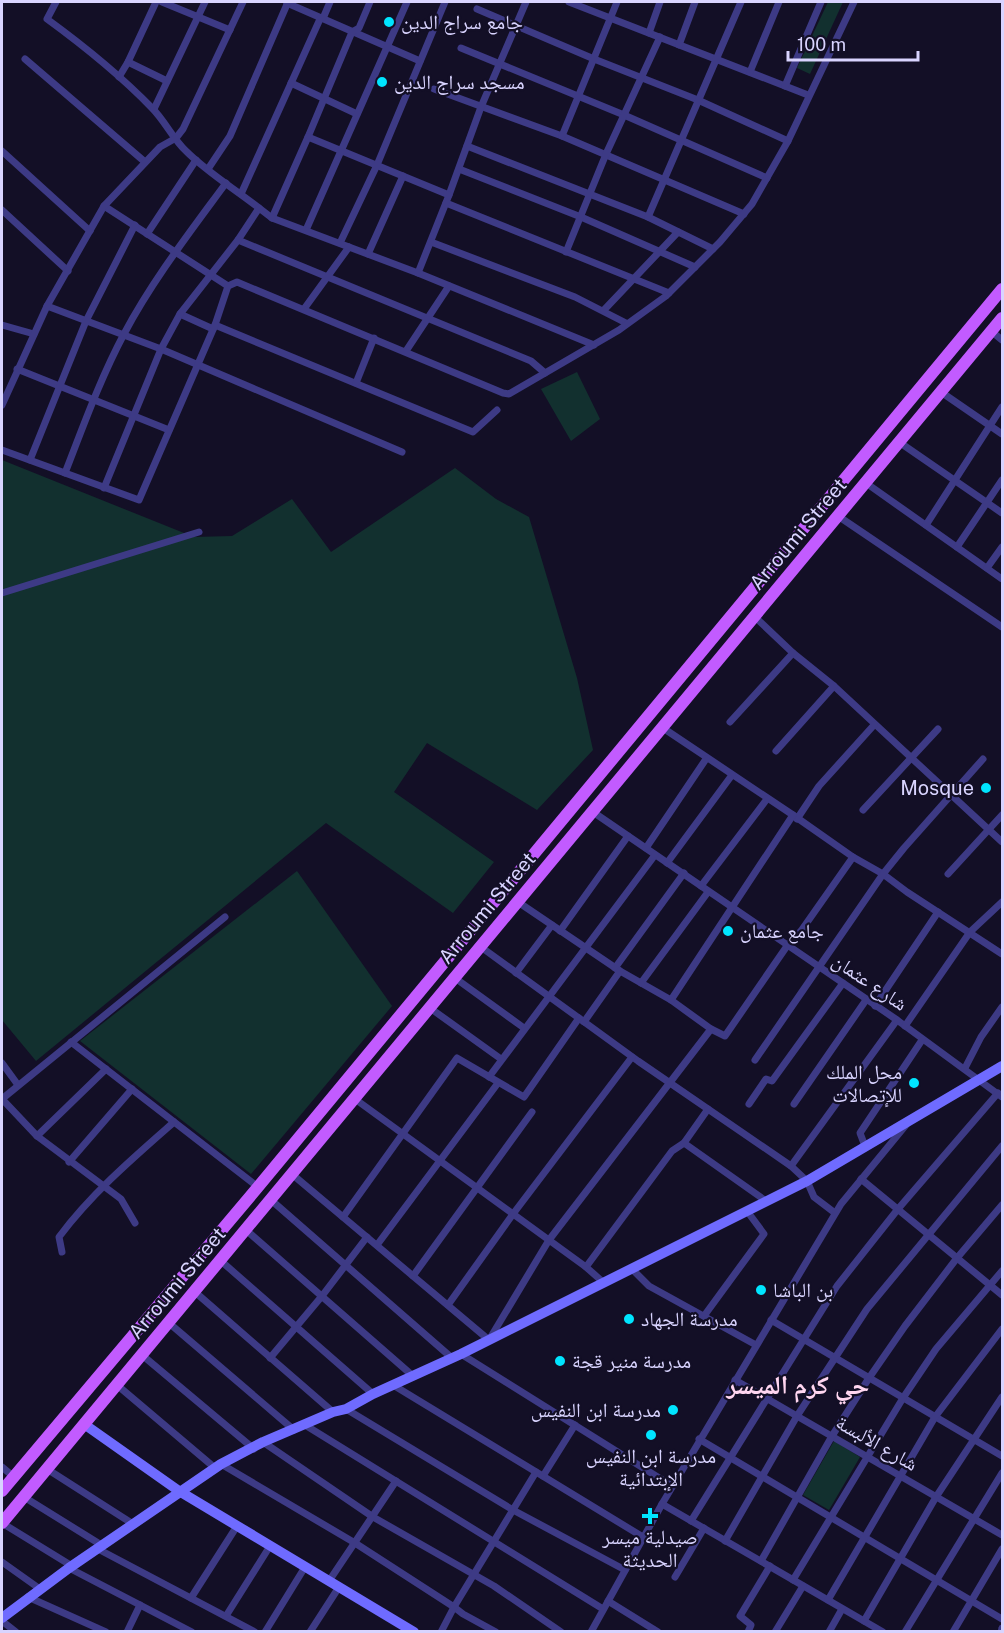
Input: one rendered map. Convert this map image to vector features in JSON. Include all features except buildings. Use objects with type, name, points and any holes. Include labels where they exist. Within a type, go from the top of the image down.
[{"type":"main road","name":"Arroumi Street","points":[[2,1491],[258,1187],[1002,289]]},
{"type":"main road","name":"Arroumi Street","points":[[2,1523],[1002,318]]},
{"type":"main road","points":[[2,1620],[28,1597],[218,1466],[333,1412],[346,1409],[766,1202],[807,1181],[1002,1066]]},
{"type":"main road","points":[[84,1424],[179,1491],[414,1632]]},
{"type":"street","points":[[56,2],[47,19],[82,44],[154,109],[184,149],[196,160],[272,218],[418,273],[594,345]]},
{"type":"street","points":[[119,76],[156,2]]},
{"type":"street","points":[[162,2],[230,30]]},
{"type":"street","points":[[154,109],[205,2]]},
{"type":"street","points":[[2,405],[47,306],[104,206],[159,147],[176,138],[183,129],[243,2]]},
{"type":"street","points":[[208,169],[230,136],[287,2],[320,19],[420,61]]},
{"type":"street","points":[[241,194],[320,19],[324,16],[330,2]]},
{"type":"street","points":[[272,218],[352,32],[359,28],[370,2]]},
{"type":"street","points":[[306,230],[407,2]]},
{"type":"street","points":[[340,243],[377,165],[445,2]]},
{"type":"street","points":[[418,273],[481,106],[526,2]]},
{"type":"street","points":[[569,2],[584,4],[610,18],[808,95]]},
{"type":"street","points":[[562,136],[617,2]]},
{"type":"street","points":[[649,33],[660,2]]},
{"type":"street","points":[[679,45],[695,2]]},
{"type":"street","points":[[648,217],[741,2]]},
{"type":"street","points":[[750,72],[779,2]]},
{"type":"street","points":[[785,86],[821,2]]},
{"type":"street","points":[[2,450],[139,500],[214,327],[228,286],[237,282],[509,394],[594,345],[669,293],[744,214],[788,141],[854,2]]},
{"type":"street","points":[[477,9],[698,100],[788,141]]},
{"type":"street","points":[[566,252],[606,154],[660,37]]},
{"type":"street","points":[[461,48],[624,115],[767,178]]},
{"type":"street","points":[[25,59],[145,162]]},
{"type":"street","points":[[128,62],[166,81]]},
{"type":"street","points":[[291,83],[357,114]]},
{"type":"street","points":[[435,89],[562,136],[744,214]]},
{"type":"street","points":[[308,137],[449,195]]},
{"type":"street","points":[[467,146],[648,217],[713,249]]},
{"type":"street","points":[[2,151],[90,231]]},
{"type":"street","points":[[147,234],[196,160]]},
{"type":"street","points":[[459,169],[581,217],[695,267]]},
{"type":"street","points":[[368,254],[403,176]]},
{"type":"street","points":[[65,473],[93,401],[124,334],[175,252],[226,183]]},
{"type":"street","points":[[446,203],[669,293]]},
{"type":"street","points":[[104,206],[228,286]]},
{"type":"street","points":[[104,488],[161,349],[180,314],[238,240],[259,207]]},
{"type":"street","points":[[2,210],[68,271]]},
{"type":"street","points":[[30,460],[86,321],[135,225]]},
{"type":"street","points":[[604,310],[678,232]]},
{"type":"street","points":[[238,240],[531,361],[545,373]]},
{"type":"street","points":[[431,242],[575,297],[626,323]]},
{"type":"street","points":[[304,309],[349,247]]},
{"type":"street","points":[[406,351],[449,286]]},
{"type":"street","points":[[47,306],[161,349],[402,453]]},
{"type":"street","points":[[180,314],[473,432],[496,410]]},
{"type":"street","points":[[2,325],[34,334]]},
{"type":"street","points":[[991,331],[1002,340]]},
{"type":"street","points":[[356,383],[374,338]]},
{"type":"street","points":[[17,369],[169,430]]},
{"type":"street","points":[[941,392],[1002,434]]},
{"type":"street","points":[[926,525],[1002,407]]},
{"type":"street","points":[[899,442],[1002,513]]},
{"type":"street","points":[[957,547],[1002,480]]},
{"type":"street","points":[[866,483],[1002,579]]},
{"type":"street","points":[[838,516],[1002,627]]},
{"type":"street","points":[[2,593],[199,532]]},
{"type":"street","points":[[987,568],[1002,547]]},
{"type":"street","points":[[755,617],[793,653],[834,686],[1002,842]]},
{"type":"street","points":[[730,722],[793,653]]},
{"type":"street","points":[[776,752],[834,686]]},
{"type":"street","points":[[671,1000],[795,817],[819,786],[874,725]]},
{"type":"street","points":[[663,728],[706,759],[1002,954]]},
{"type":"street","points":[[863,810],[938,729]]},
{"type":"street","points":[[646,848],[706,759]]},
{"type":"street","points":[[754,1060],[883,874],[982,759]]},
{"type":"street","points":[[667,863],[732,775]]},
{"type":"street","points":[[701,886],[767,799]]},
{"type":"street","name":"شارع عثمان","points":[[593,812],[897,1020],[1000,1095]]},
{"type":"street","points":[[948,874],[1002,815]]},
{"type":"street","points":[[560,931],[628,836]]},
{"type":"street","points":[[489,1077],[655,855]]},
{"type":"street","points":[[518,902],[617,970],[671,1000],[711,1029],[725,1036],[787,946],[801,931],[853,857]]},
{"type":"street","points":[[343,1217],[458,1058],[524,1097],[617,970],[684,873]]},
{"type":"street","points":[[641,983],[708,892]]},
{"type":"street","points":[[905,1026],[970,932],[1002,902]]},
{"type":"street","points":[[875,1006],[938,912]]},
{"type":"street","points":[[135,1223],[121,1199],[37,1136],[2,1099],[225,917]]},
{"type":"street","points":[[516,973],[552,926]]},
{"type":"street","points":[[481,947],[632,1057],[791,1166],[807,1181],[814,1197],[835,1213]]},
{"type":"street","points":[[455,978],[524,1028]]},
{"type":"street","points":[[749,1104],[766,1079],[772,1081],[843,983]]},
{"type":"street","points":[[794,1104],[867,1000]]},
{"type":"street","points":[[965,1068],[981,1037],[1002,1007]]},
{"type":"street","points":[[430,1008],[501,1059]]},
{"type":"street","points":[[791,1166],[897,1020]]},
{"type":"street","points":[[293,1175],[489,1340],[549,1240],[711,1029]]},
{"type":"street","points":[[865,1146],[860,1133],[922,1040]]},
{"type":"street","points":[[71,1042],[258,1187]]},
{"type":"street","points":[[448,1305],[513,1214],[632,1057]]},
{"type":"street","points":[[2,1063],[18,1085]]},
{"type":"street","points":[[37,1136],[106,1069]]},
{"type":"street","points":[[377,1245],[498,1083]]},
{"type":"street","points":[[69,1162],[132,1089]]},
{"type":"street","points":[[691,1521],[837,1286],[898,1209],[1000,1095]]},
{"type":"street","points":[[355,1099],[586,1267],[604,1283]]},
{"type":"street","points":[[586,1267],[672,1151],[684,1143],[708,1109]]},
{"type":"street","points":[[413,1276],[532,1112]]},
{"type":"street","points":[[591,1632],[699,1439],[835,1213],[910,1120]]},
{"type":"street","points":[[62,1252],[59,1237],[76,1214],[103,1185],[174,1122]]},
{"type":"street","points":[[684,1143],[766,1202]]},
{"type":"street","points":[[725,1540],[797,1416],[867,1309],[1002,1146]]},
{"type":"street","points":[[861,1179],[1002,1295]]},
{"type":"street","points":[[272,1200],[456,1356],[575,1425],[672,1486]]},
{"type":"street","points":[[760,1561],[832,1436],[869,1378],[957,1258],[1002,1205]]},
{"type":"street","points":[[704,1316],[764,1234],[747,1211]]},
{"type":"street","points":[[246,1230],[413,1376]]},
{"type":"street","points":[[270,1358],[367,1237]]},
{"type":"street","points":[[221,1261],[373,1394]]},
{"type":"street","points":[[632,1269],[649,1286],[756,1345]]},
{"type":"street","points":[[793,1580],[867,1456],[936,1349],[1002,1271]]},
{"type":"street","points":[[195,1293],[333,1412]]},
{"type":"street","points":[[771,1320],[1002,1456]]},
{"type":"street","points":[[169,1323],[294,1430]]},
{"type":"street","points":[[828,1600],[935,1417],[1002,1329]]},
{"type":"street","points":[[142,1355],[258,1446],[373,1517],[475,1574],[561,1632]]},
{"type":"street","name":"شارع الألبسة","points":[[735,1380],[1002,1535]]},
{"type":"street","points":[[117,1385],[218,1466],[355,1543],[463,1614],[496,1632]]},
{"type":"street","points":[[393,1385],[643,1537]]},
{"type":"street","points":[[864,1621],[936,1497],[1002,1397]]},
{"type":"street","points":[[346,1409],[513,1510],[625,1570]]},
{"type":"street","points":[[305,1425],[603,1609]]},
{"type":"street","points":[[441,1632],[513,1510],[575,1425]]},
{"type":"street","points":[[699,1439],[1002,1619]]},
{"type":"street","points":[[2,1467],[14,1477]]},
{"type":"street","points":[[47,1469],[133,1524]]},
{"type":"street","points":[[905,1632],[1002,1473]]},
{"type":"street","points":[[310,1632],[355,1543],[396,1481]]},
{"type":"street","points":[[24,1497],[100,1547],[255,1632]]},
{"type":"street","points":[[662,1504],[882,1631]]},
{"type":"street","points":[[2,1523],[71,1567],[192,1632]]},
{"type":"street","points":[[191,1598],[237,1526]]},
{"type":"street","points":[[675,1577],[704,1528]]},
{"type":"street","points":[[226,1616],[270,1546]]},
{"type":"street","points":[[953,1632],[1002,1549]]},
{"type":"street","points":[[2,1562],[40,1589]]},
{"type":"street","points":[[748,1632],[751,1625],[740,1616],[770,1566]]},
{"type":"street","points":[[265,1632],[305,1567]]},
{"type":"street","points":[[775,1632],[804,1586]]},
{"type":"street","points":[[28,1597],[106,1632]]},
{"type":"street","points":[[608,1601],[658,1632]]},
{"type":"street","points":[[127,1632],[140,1605]]},
{"type":"street","points":[[829,1632],[842,1609]]},
{"type":"street","points":[[2,1620],[16,1632]]},
{"type":"green space","points":[[828,2],[843,2],[810,74],[797,68]]},
{"type":"green space","points":[[577,372],[600,419],[571,441],[541,389]]},
{"type":"green space","points":[[2,460],[194,537],[232,536],[292,499],[331,552],[455,468],[496,499],[529,517],[577,678],[593,750],[537,810],[427,743],[394,792],[494,862],[453,913],[326,823],[36,1061],[2,1020]]},
{"type":"green space","points":[[297,871],[392,1006],[251,1174],[80,1041]]},
{"type":"green space","points":[[834,1441],[860,1457],[829,1510],[803,1495]]},
{"type":"place","name":"جامع سراج الدين","points":[[389,22]]},
{"type":"place","name":"مسجد سراج الدين","points":[[382,82]]},
{"type":"place","name":"Mosque","points":[[986,788]]},
{"type":"place","name":"جامع عثمان","points":[[728,931]]},
{"type":"place","name":"محل الملك للإتصالات","points":[[914,1083]]},
{"type":"place","name":"بن الباشا","points":[[761,1290]]},
{"type":"place","name":"مدرسة الجهاد","points":[[629,1319]]},
{"type":"place","name":"مدرسة منير قجة","points":[[560,1361]]},
{"type":"place","name":"مدرسة ابن النفيس","points":[[673,1410]]},
{"type":"place","name":"مدرسة ابن النفيس الإبتدائية","points":[[651,1435]]},
{"type":"place","name":"صيدلية ميسر الحديثة","points":[[650,1516]]},
{"type":"district","name":"حي كرم الميسر","points":[[798,1384]]}]
